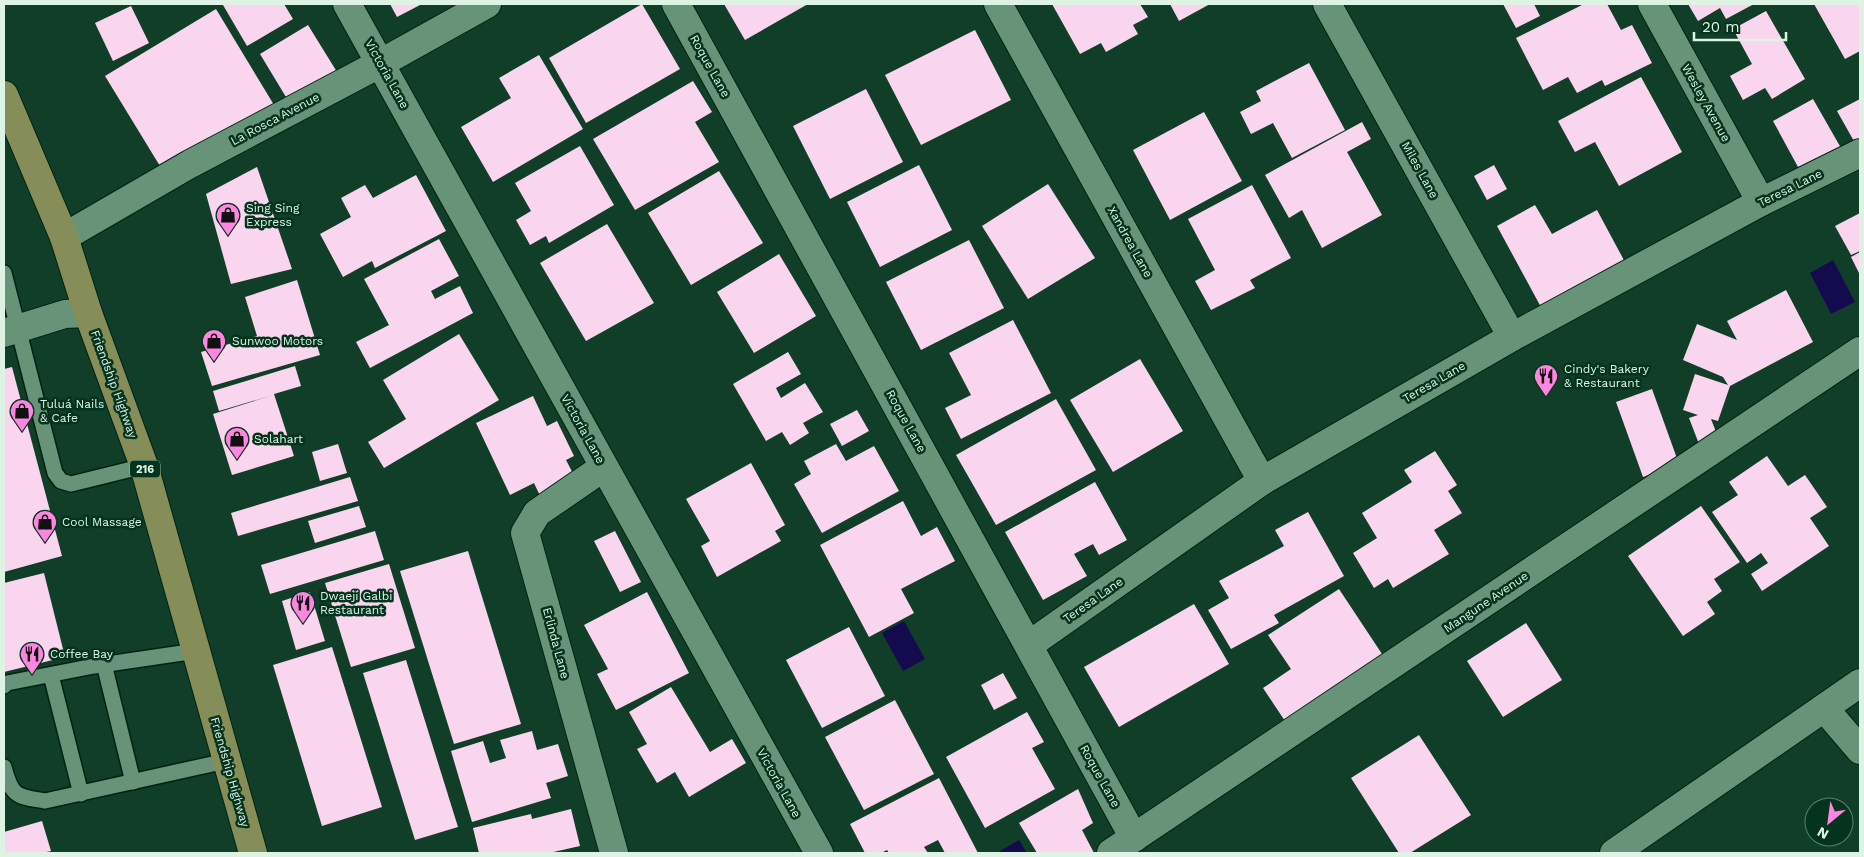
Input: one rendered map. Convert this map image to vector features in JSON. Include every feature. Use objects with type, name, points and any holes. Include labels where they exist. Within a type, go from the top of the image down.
[{"type":"main road","name":"Friendship Highway","points":[[6,105],[64,237],[88,313],[144,466],[252,853]]},
{"type":"street","name":"Victoria Lane","points":[[347,4],[819,853]]},
{"type":"street","name":"La Rosca Avenue","points":[[64,237],[190,164],[487,4]]},
{"type":"street","name":"Roque Lane","points":[[676,4],[1134,838]]},
{"type":"street","name":"Xandrea Lane","points":[[998,4],[1262,481]]},
{"type":"street","name":"Miles Lane","points":[[1327,4],[1512,337]]},
{"type":"street","name":"Wesley Avenue","points":[[1652,4],[1761,202]]},
{"type":"street","name":"Teresa Lane","points":[[1029,645],[1262,481],[1512,337],[1761,202],[1860,153]]},
{"type":"street","points":[[12,331],[65,314],[88,313]]},
{"type":"street","name":"Mangune Avenue","points":[[1111,853],[1860,351]]},
{"type":"street","name":"Erlinda Lane","points":[[604,467],[537,514],[525,533],[614,853]]},
{"type":"street","points":[[1630,849],[1860,682]]},
{"type":"street","points":[[1824,708],[1860,750]]},
{"type":"lane","points":[[4,273],[12,331],[55,473],[61,481],[71,484],[144,466]]},
{"type":"lane","points":[[4,686],[7,683],[104,664],[196,651]]},
{"type":"lane","points":[[104,664],[133,782]]},
{"type":"lane","points":[[51,675],[81,794]]},
{"type":"lane","points":[[4,767],[9,785],[18,796],[45,801],[226,761]]},
{"type":"shaded area","points":[[1833,260],[1855,302],[1831,314],[1810,273]]},
{"type":"shaded area","points":[[904,621],[925,659],[903,671],[882,633]]},
{"type":"shaded area","points":[[1019,840],[1027,853],[997,853]]},
{"type":"building","points":[[284,4],[293,19],[247,46],[223,5]]},
{"type":"building","points":[[390,4],[422,4],[397,17]]},
{"type":"building","points":[[642,4],[680,69],[586,123],[549,58]]},
{"type":"building","points":[[724,4],[808,4],[745,40]]},
{"type":"building","points":[[1052,4],[1140,4],[1148,17],[1133,25],[1138,34],[1106,52],[1101,43],[1080,54]]},
{"type":"building","points":[[1170,4],[1210,4],[1179,21]]},
{"type":"building","points":[[1503,4],[1534,4],[1540,16],[1516,28]]},
{"type":"building","points":[[1584,4],[1607,4],[1621,30],[1632,25],[1652,63],[1605,86],[1602,80],[1577,93],[1568,77],[1543,90],[1516,38]]},
{"type":"building","points":[[1688,4],[1754,4],[1726,19],[1720,8],[1698,21]]},
{"type":"building","points":[[1814,4],[1860,4],[1860,51],[1845,59]]},
{"type":"building","points":[[131,6],[149,43],[113,61],[95,23]]},
{"type":"building","points":[[216,9],[274,105],[163,171],[105,76]]},
{"type":"building","points":[[1766,11],[1805,79],[1772,99],[1765,88],[1743,100],[1730,76],[1752,64],[1733,29]]},
{"type":"building","points":[[308,25],[337,72],[289,102],[260,54]]},
{"type":"building","points":[[975,30],[1011,100],[921,145],[885,75]]},
{"type":"building","points":[[539,55],[583,129],[493,182],[461,127],[511,98],[499,78]]},
{"type":"building","points":[[1309,63],[1345,130],[1292,158],[1273,123],[1251,134],[1240,112],[1261,101],[1256,91]]},
{"type":"building","points":[[1641,77],[1682,152],[1619,186],[1595,142],[1575,152],[1558,121]]},
{"type":"building","points":[[693,81],[712,112],[695,122],[719,162],[635,210],[593,139]]},
{"type":"building","points":[[866,89],[903,162],[830,199],[793,126]]},
{"type":"building","points":[[1813,99],[1845,155],[1804,178],[1773,121]]},
{"type":"building","points":[[1860,99],[1860,141],[1855,143],[1837,111]]},
{"type":"building","points":[[1204,112],[1242,181],[1170,220],[1133,150]]},
{"type":"building","points":[[1362,122],[1371,139],[1347,152],[1382,215],[1322,248],[1302,210],[1289,218],[1265,175]]},
{"type":"building","points":[[580,146],[614,205],[549,243],[546,236],[530,245],[516,220],[531,211],[515,183]]},
{"type":"building","points":[[919,165],[952,230],[880,267],[847,202]]},
{"type":"building","points":[[1494,165],[1507,189],[1487,200],[1474,176]]},
{"type":"building","points":[[257,167],[292,269],[231,284],[206,194]]},
{"type":"building","points":[[719,171],[763,243],[691,285],[648,213]]},
{"type":"building","points":[[416,175],[446,231],[375,268],[372,261],[343,277],[320,234],[351,217],[341,198],[365,185],[373,198]]},
{"type":"building","points":[[1048,184],[1095,258],[1028,299],[982,226]]},
{"type":"building","points":[[1252,185],[1291,258],[1250,280],[1255,288],[1211,310],[1195,281],[1215,270],[1188,219]]},
{"type":"building","points":[[1535,205],[1552,234],[1597,210],[1626,264],[1542,309],[1497,226]]},
{"type":"building","points":[[1860,213],[1860,251],[1851,255],[1835,226]]},
{"type":"building","points":[[607,224],[654,303],[586,341],[540,263]]},
{"type":"building","points":[[439,239],[459,276],[431,291],[435,299],[460,286],[473,313],[370,368],[356,342],[389,325],[364,279]]},
{"type":"building","points":[[969,240],[1004,308],[921,350],[886,282]]},
{"type":"building","points":[[1860,252],[1860,275],[1851,257]]},
{"type":"building","points":[[779,254],[816,316],[754,353],[717,292]]},
{"type":"building","points":[[297,280],[320,355],[212,386],[201,352],[257,336],[245,297]]},
{"type":"building","points":[[1786,290],[1813,342],[1730,386],[1718,421],[1711,419],[1718,437],[1699,444],[1689,418],[1698,415],[1683,410],[1695,374],[1728,385],[1723,377],[1683,360],[1697,324],[1737,340],[1727,321]]},
{"type":"building","points":[[1013,320],[1051,393],[961,439],[945,408],[971,395],[949,353]]},
{"type":"building","points":[[459,334],[499,400],[384,468],[368,442],[406,419],[383,380]]},
{"type":"building","points":[[788,352],[801,374],[776,388],[781,398],[805,383],[823,412],[803,423],[809,433],[790,445],[782,432],[766,441],[733,384]]},
{"type":"building","points":[[1140,359],[1183,431],[1113,472],[1070,400]]},
{"type":"building","points":[[295,366],[301,386],[274,394],[294,456],[232,475],[213,414],[273,395],[219,411],[213,391]]},
{"type":"building","points":[[12,367],[62,556],[4,572],[4,369]]},
{"type":"building","points":[[1652,389],[1679,464],[1643,477],[1616,402]]},
{"type":"building","points":[[533,396],[547,426],[557,421],[574,456],[566,460],[578,483],[542,500],[534,483],[510,495],[476,423]]},
{"type":"building","points":[[1056,399],[1096,470],[996,525],[956,455]]},
{"type":"building","points":[[857,410],[869,431],[842,446],[830,424]]},
{"type":"building","points":[[338,444],[347,473],[320,481],[312,452]]},
{"type":"building","points":[[836,444],[846,461],[874,446],[899,491],[822,533],[794,484],[811,474],[804,461]]},
{"type":"building","points":[[1435,451],[1457,485],[1448,491],[1462,513],[1434,530],[1449,554],[1393,588],[1388,579],[1374,588],[1353,553],[1377,538],[1362,513],[1412,482],[1404,470]]},
{"type":"building","points":[[1767,456],[1788,486],[1805,475],[1827,507],[1810,518],[1829,546],[1762,591],[1751,574],[1768,563],[1761,553],[1747,563],[1712,512],[1738,495],[1729,482]]},
{"type":"building","points":[[751,463],[785,525],[775,531],[781,541],[717,577],[701,546],[710,541],[686,499]]},
{"type":"building","points":[[350,477],[358,501],[238,536],[231,513]]},
{"type":"building","points":[[1095,482],[1127,540],[1099,555],[1093,544],[1074,554],[1087,576],[1043,600],[1005,532]]},
{"type":"building","points":[[903,501],[921,536],[937,527],[955,561],[901,589],[914,613],[869,637],[820,545]]},
{"type":"building","points":[[359,506],[366,527],[315,543],[308,521]]},
{"type":"building","points":[[1701,506],[1740,562],[1714,579],[1722,591],[1707,602],[1715,614],[1683,636],[1628,556]]},
{"type":"building","points":[[1308,512],[1344,576],[1274,615],[1279,623],[1231,649],[1208,610],[1229,598],[1219,581],[1284,546],[1275,530]]},
{"type":"building","points":[[375,531],[384,560],[270,594],[261,565]]},
{"type":"building","points":[[615,531],[641,582],[620,592],[594,541]]},
{"type":"building","points":[[468,551],[521,724],[454,744],[400,571]]},
{"type":"building","points":[[389,564],[415,648],[351,667],[325,583]]},
{"type":"building","points":[[44,573],[65,657],[4,672],[4,583]]},
{"type":"building","points":[[1339,589],[1386,660],[1287,724],[1263,688],[1291,669],[1268,635]]},
{"type":"building","points":[[310,592],[325,641],[296,650],[282,601]]},
{"type":"building","points":[[647,592],[689,673],[616,710],[597,674],[608,669],[584,625]]},
{"type":"building","points":[[1194,604],[1229,664],[1119,727],[1084,667]]},
{"type":"building","points":[[1526,623],[1562,680],[1503,717],[1467,661]]},
{"type":"building","points":[[849,627],[885,696],[822,728],[786,660]]},
{"type":"building","points":[[332,647],[382,807],[322,826],[273,665]]},
{"type":"building","points":[[406,660],[458,827],[415,840],[363,673]]},
{"type":"building","points":[[1003,673],[1017,698],[994,710],[981,685]]},
{"type":"building","points":[[671,687],[710,752],[732,739],[746,763],[689,797],[675,772],[657,783],[637,749],[647,744],[629,712]]},
{"type":"building","points":[[895,700],[934,774],[864,810],[825,737]]},
{"type":"building","points":[[1027,712],[1044,742],[1032,748],[1055,789],[985,828],[946,757]]},
{"type":"building","points":[[532,731],[537,750],[558,744],[568,776],[546,783],[551,798],[472,822],[451,751],[483,741],[490,763],[506,758],[500,740]]},
{"type":"building","points":[[1419,735],[1471,815],[1410,853],[1399,853],[1351,778]]},
{"type":"building","points":[[939,778],[978,853],[945,853],[938,840],[924,847],[928,853],[889,853],[887,850],[881,853],[865,853],[850,824]]},
{"type":"building","points":[[1078,789],[1093,823],[1082,830],[1094,853],[1037,853],[1019,823]]},
{"type":"building","points":[[571,809],[580,846],[549,853],[479,853],[473,828],[531,814],[532,819]]},
{"type":"building","points":[[42,821],[51,851],[42,853],[4,853],[4,832]]},
{"type":"place","name":"Sing Sing Express","points":[[228,236]]},
{"type":"place","name":"Sunwoo Motors","points":[[214,362]]},
{"type":"place","name":"Cindy's Bakery & Restaurant","points":[[1546,397]]},
{"type":"place","name":"Tuluá Nails & Cafe","points":[[22,432]]},
{"type":"place","name":"Solahart","points":[[237,460]]},
{"type":"place","name":"Cool Massage","points":[[45,543]]},
{"type":"place","name":"Dwaeji Galbi Restaurant","points":[[303,624]]},
{"type":"place","name":"Coffee Bay","points":[[32,675]]}]
